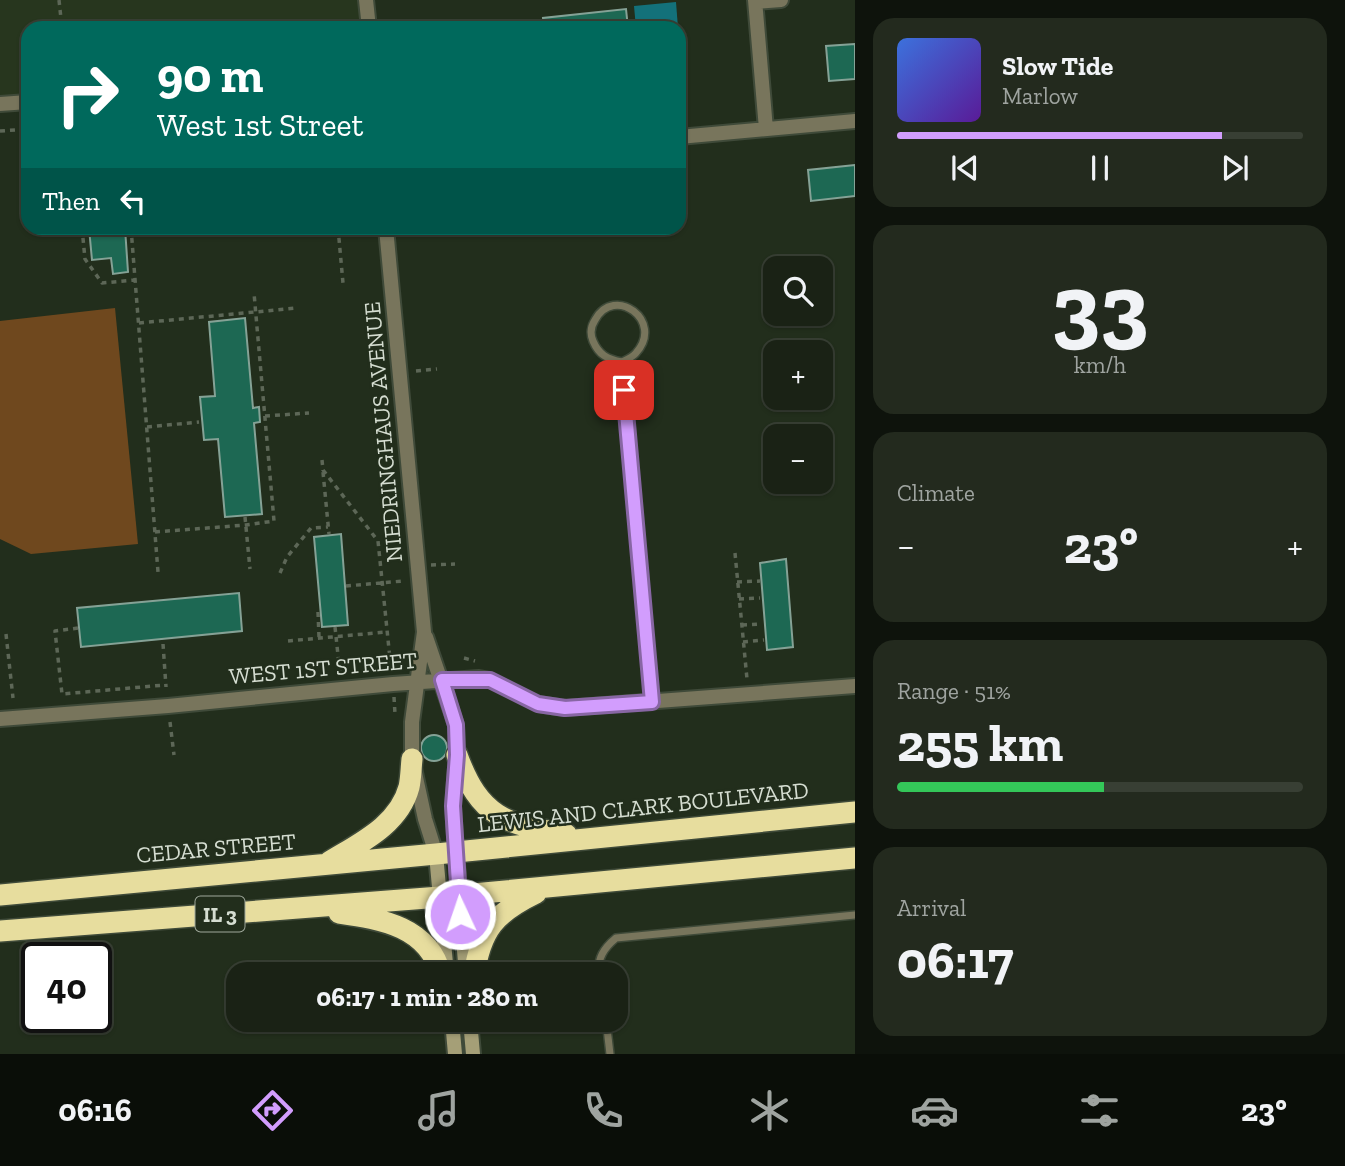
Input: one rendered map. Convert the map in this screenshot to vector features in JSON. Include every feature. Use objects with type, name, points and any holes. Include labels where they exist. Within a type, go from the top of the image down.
[{"type":"highway","points":[[457,755],[474,792],[502,819],[526,827],[592,838]]},
{"type":"highway","points":[[324,864],[371,837],[395,816],[409,788],[412,759]]},
{"type":"highway","name":"LEWIS AND CLARK BOULEVARD","points":[[446,853],[855,812]]},
{"type":"highway","name":"CEDAR STREET","points":[[0,895],[446,853]]},
{"type":"highway","name":"IL 3","points":[[0,931],[450,896],[855,858]]},
{"type":"highway","points":[[476,962],[485,932],[495,919],[513,904],[551,886]]},
{"type":"highway","points":[[306,908],[381,920],[418,936],[429,946],[437,962]]},
{"type":"street","points":[[366,0],[368,21]]},
{"type":"street","points":[[766,129],[755,1],[781,0]]},
{"type":"street","points":[[0,104],[21,102]]},
{"type":"street","points":[[686,136],[855,121]]},
{"type":"street","name":"NIEDRINGHAUS AVENUE","points":[[387,235],[424,632],[412,722],[412,759],[425,820],[446,853],[450,896],[447,962]]},
{"type":"street","name":"NIEDRINGHAUS AVENUE","points":[[424,632],[456,725],[457,755],[446,853],[450,896],[463,962]]},
{"type":"street","name":"WEST 1ST STREET","points":[[0,719],[442,680],[490,680],[538,704],[565,708],[855,686]]},
{"type":"street","points":[[453,1032],[455,1054]]},
{"type":"street","points":[[471,1032],[473,1054]]},
{"type":"lane","points":[[622,305],[635,311],[643,322],[644,337],[636,354],[622,362],[607,359],[597,350],[591,335],[593,322],[601,311],[622,305]]},
{"type":"lane","points":[[622,362],[652,702]]},
{"type":"lane","points":[[600,962],[603,950],[616,938],[855,915]]},
{"type":"lane","points":[[607,1032],[610,1054]]},
{"type":"path","points":[[59,0],[61,21]]},
{"type":"path","points":[[0,131],[21,130]]},
{"type":"path","points":[[83,235],[85,259],[102,283],[135,280]]},
{"type":"path","points":[[131,235],[158,572]]},
{"type":"path","points":[[339,235],[343,283]]},
{"type":"path","points":[[155,532],[274,521],[254,293]]},
{"type":"path","points":[[138,323],[256,314],[297,308]]},
{"type":"path","points":[[400,372],[437,369]]},
{"type":"path","points":[[265,416],[309,413]]},
{"type":"path","points":[[147,427],[199,422]]},
{"type":"path","points":[[322,460],[329,534]]},
{"type":"path","points":[[323,470],[378,541],[396,722]]},
{"type":"path","points":[[245,517],[250,569]]},
{"type":"path","points":[[281,573],[287,557],[311,528],[328,527]]},
{"type":"path","points":[[735,553],[747,679]]},
{"type":"path","points":[[346,586],[381,583],[455,564]]},
{"type":"path","points":[[737,582],[760,581]]},
{"type":"path","points":[[739,599],[760,598]]},
{"type":"path","points":[[318,612],[319,637]]},
{"type":"path","points":[[742,625],[762,624]]},
{"type":"path","points":[[335,627],[340,674]]},
{"type":"path","points":[[78,628],[55,632],[62,694],[165,685]]},
{"type":"path","points":[[288,640],[386,632]]},
{"type":"path","points":[[6,634],[13,698]]},
{"type":"path","points":[[743,642],[764,640]]},
{"type":"shaded area","points":[[0,0],[365,0],[367,21],[21,21],[21,102],[0,104]]},
{"type":"shaded area","points":[[115,308],[138,544],[31,554],[0,539],[0,321]]},
{"type":"water","points":[[676,2],[677,21],[635,21],[634,6]]},
{"type":"building","points":[[626,9],[627,21],[543,21],[543,18]]},
{"type":"building","points":[[855,44],[855,79],[829,81],[826,46]]},
{"type":"building","points":[[855,165],[855,196],[811,201],[808,170]]},
{"type":"building","points":[[90,235],[125,235],[128,272],[113,274],[111,258],[92,260]]},
{"type":"building","points":[[245,318],[253,408],[259,407],[260,422],[254,423],[262,514],[225,517],[218,439],[204,440],[200,397],[215,396],[209,322]]},
{"type":"building","points":[[341,534],[348,625],[322,627],[314,537]]},
{"type":"building","points":[[786,559],[793,647],[767,650],[760,563]]},
{"type":"building","points":[[239,593],[242,631],[81,647],[77,608]]},
{"type":"building","points":[[434,735],[443,739],[447,748],[443,757],[434,761],[425,757],[421,748],[425,739]]},
{"type":"route","points":[[460,914],[453,806],[457,755],[456,725],[442,680],[490,680],[538,704],[565,708],[652,702],[624,390]]}]
